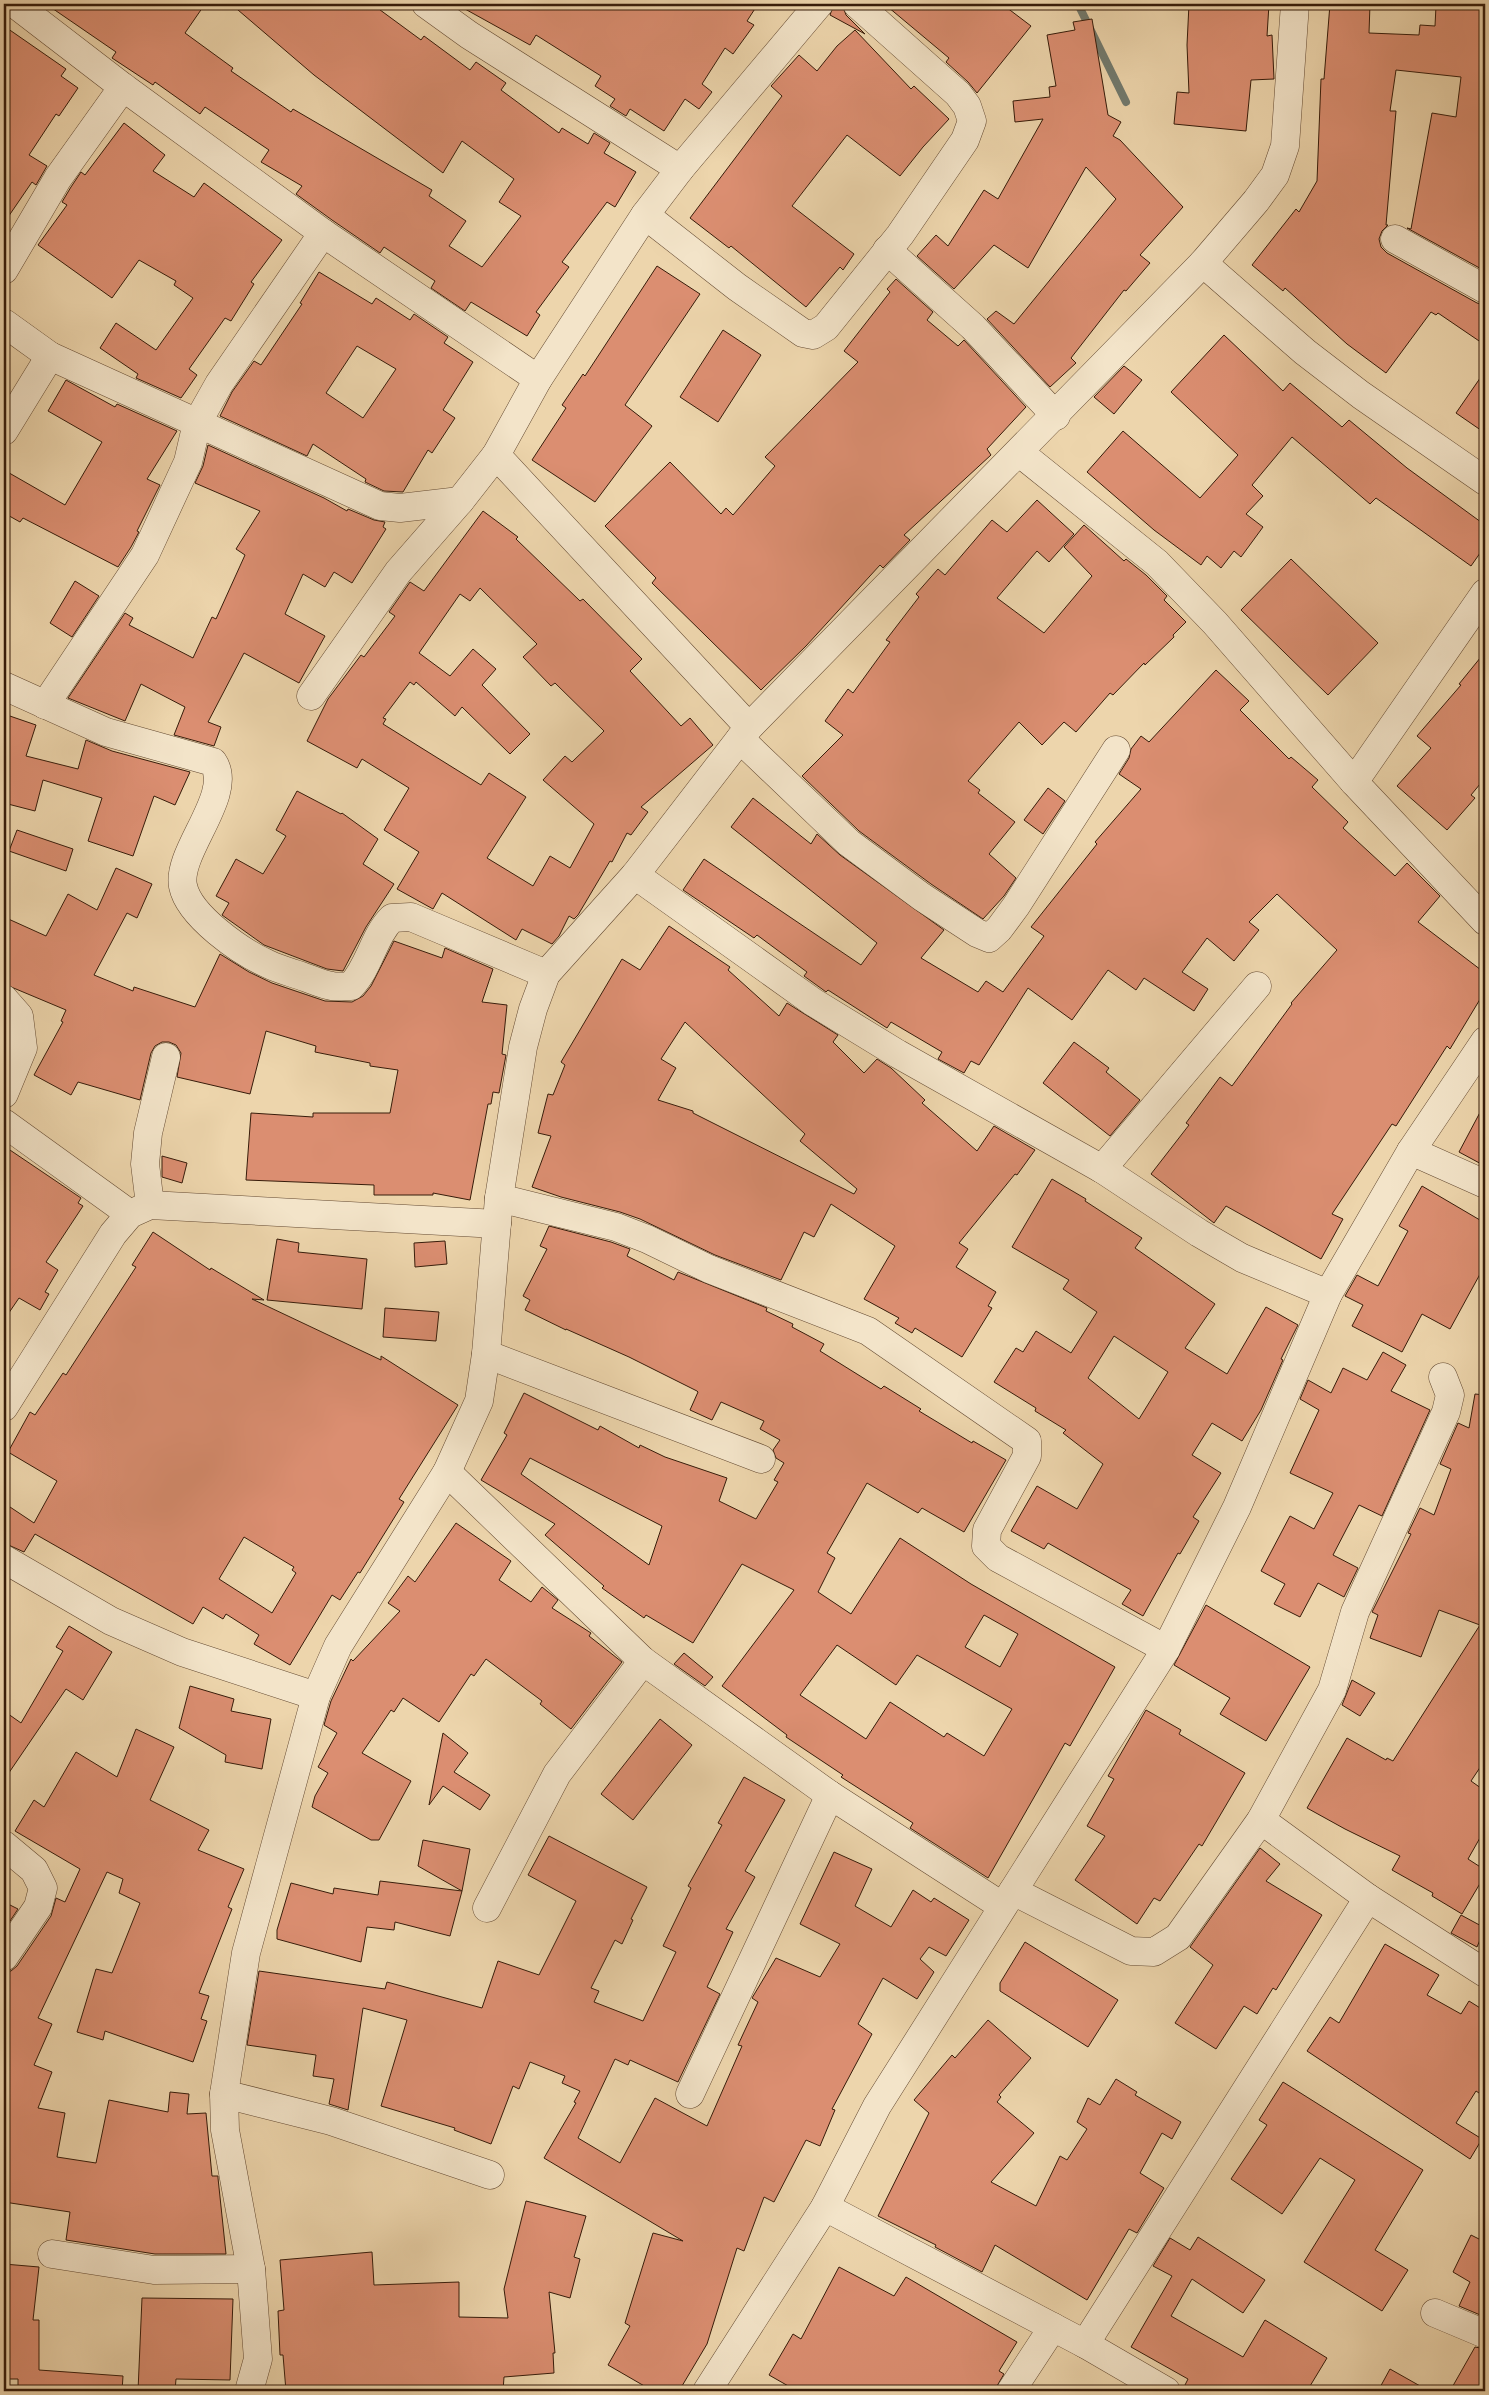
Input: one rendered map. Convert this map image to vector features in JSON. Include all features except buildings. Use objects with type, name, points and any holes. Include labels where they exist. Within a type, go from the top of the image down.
[{"type":"street","points":[[15,4],[123,87],[323,233],[538,379]]},
{"type":"street","points":[[426,4],[469,35],[680,169]]},
{"type":"street","points":[[311,696],[398,572],[460,501],[496,455],[538,379],[645,215],[680,169],[819,4]]},
{"type":"street","points":[[645,215],[737,287],[802,333],[813,335],[826,327],[900,235],[965,140],[972,121],[967,106],[958,94],[857,4]]},
{"type":"street","points":[[249,2391],[258,2359],[251,2269],[225,2130],[224,2094],[246,1953],[316,1696],[338,1646],[447,1472],[478,1401],[486,1354],[498,1211],[523,1047],[533,1010],[546,974],[634,875],[745,733],[1020,453],[1203,263],[1256,201],[1275,175],[1285,146],[1295,4]]},
{"type":"street","points":[[4,270],[58,178],[123,87]]},
{"type":"street","points":[[45,705],[145,555],[188,462],[197,423],[219,384],[323,233]]},
{"type":"street","points":[[1395,239],[1485,289]]},
{"type":"street","points":[[887,250],[979,334],[1056,416]]},
{"type":"street","points":[[1203,263],[1305,352],[1361,395],[1485,481]]},
{"type":"street","points":[[4,323],[50,356],[380,506],[400,508],[460,501]]},
{"type":"street","points":[[4,431],[50,356]]},
{"type":"street","points":[[1020,453],[1157,563],[1215,623],[1354,782],[1485,921]]},
{"type":"street","points":[[496,455],[745,733],[849,843],[922,897],[977,933],[989,938],[1000,929],[1116,750]]},
{"type":"street","points":[[1354,782],[1485,593]]},
{"type":"street","points":[[4,686],[106,732],[213,762],[217,769],[219,782],[197,840],[183,870],[183,887],[200,917],[213,929],[267,964],[332,986],[352,986],[361,975],[382,928],[392,918],[411,918],[546,974]]},
{"type":"street","points":[[634,875],[813,1002],[898,1054],[1102,1169],[1199,1233],[1242,1258],[1328,1294]]},
{"type":"street","points":[[1102,1169],[1257,986]]},
{"type":"street","points":[[4,999],[19,1016],[23,1048],[4,1094]]},
{"type":"street","points":[[707,2391],[825,2207],[877,2106],[1166,1649],[1237,1507],[1328,1294],[1411,1151],[1485,1041]]},
{"type":"street","points":[[4,1406],[113,1234],[140,1209],[148,1133],[166,1057]]},
{"type":"street","points":[[4,1123],[140,1209],[498,1211],[616,1227],[709,1269],[843,1321],[876,1336],[1027,1441],[1028,1456],[987,1530],[986,1546],[998,1558],[1166,1649]]},
{"type":"street","points":[[1411,1151],[1485,1184]]},
{"type":"street","points":[[486,1354],[760,1459]]},
{"type":"street","points":[[447,1472],[643,1661],[830,1795],[1008,1898],[1131,1951],[1154,1952],[1178,1937],[1261,1820],[1332,1690],[1355,1612],[1446,1412],[1450,1395],[1443,1377]]},
{"type":"street","points":[[4,1559],[111,1621],[182,1652],[316,1696]]},
{"type":"street","points":[[487,1908],[557,1774],[643,1661]]},
{"type":"street","points":[[690,2094],[830,1795]]},
{"type":"street","points":[[1261,1820],[1368,1898],[1485,1973]]},
{"type":"street","points":[[4,1844],[34,1870],[43,1888],[38,1907],[4,1957]]},
{"type":"street","points":[[1085,2344],[1368,1898]]},
{"type":"street","points":[[224,2094],[331,2121],[490,2175]]},
{"type":"street","points":[[825,2207],[1085,2344],[1166,2391]]},
{"type":"street","points":[[52,2254],[154,2270],[251,2269]]},
{"type":"street","points":[[1434,2313],[1485,2334]]},
{"type":"street","points":[[1011,2391],[1053,2327]]},
{"type":"waterway","points":[[1078,4],[1126,102]]}]
